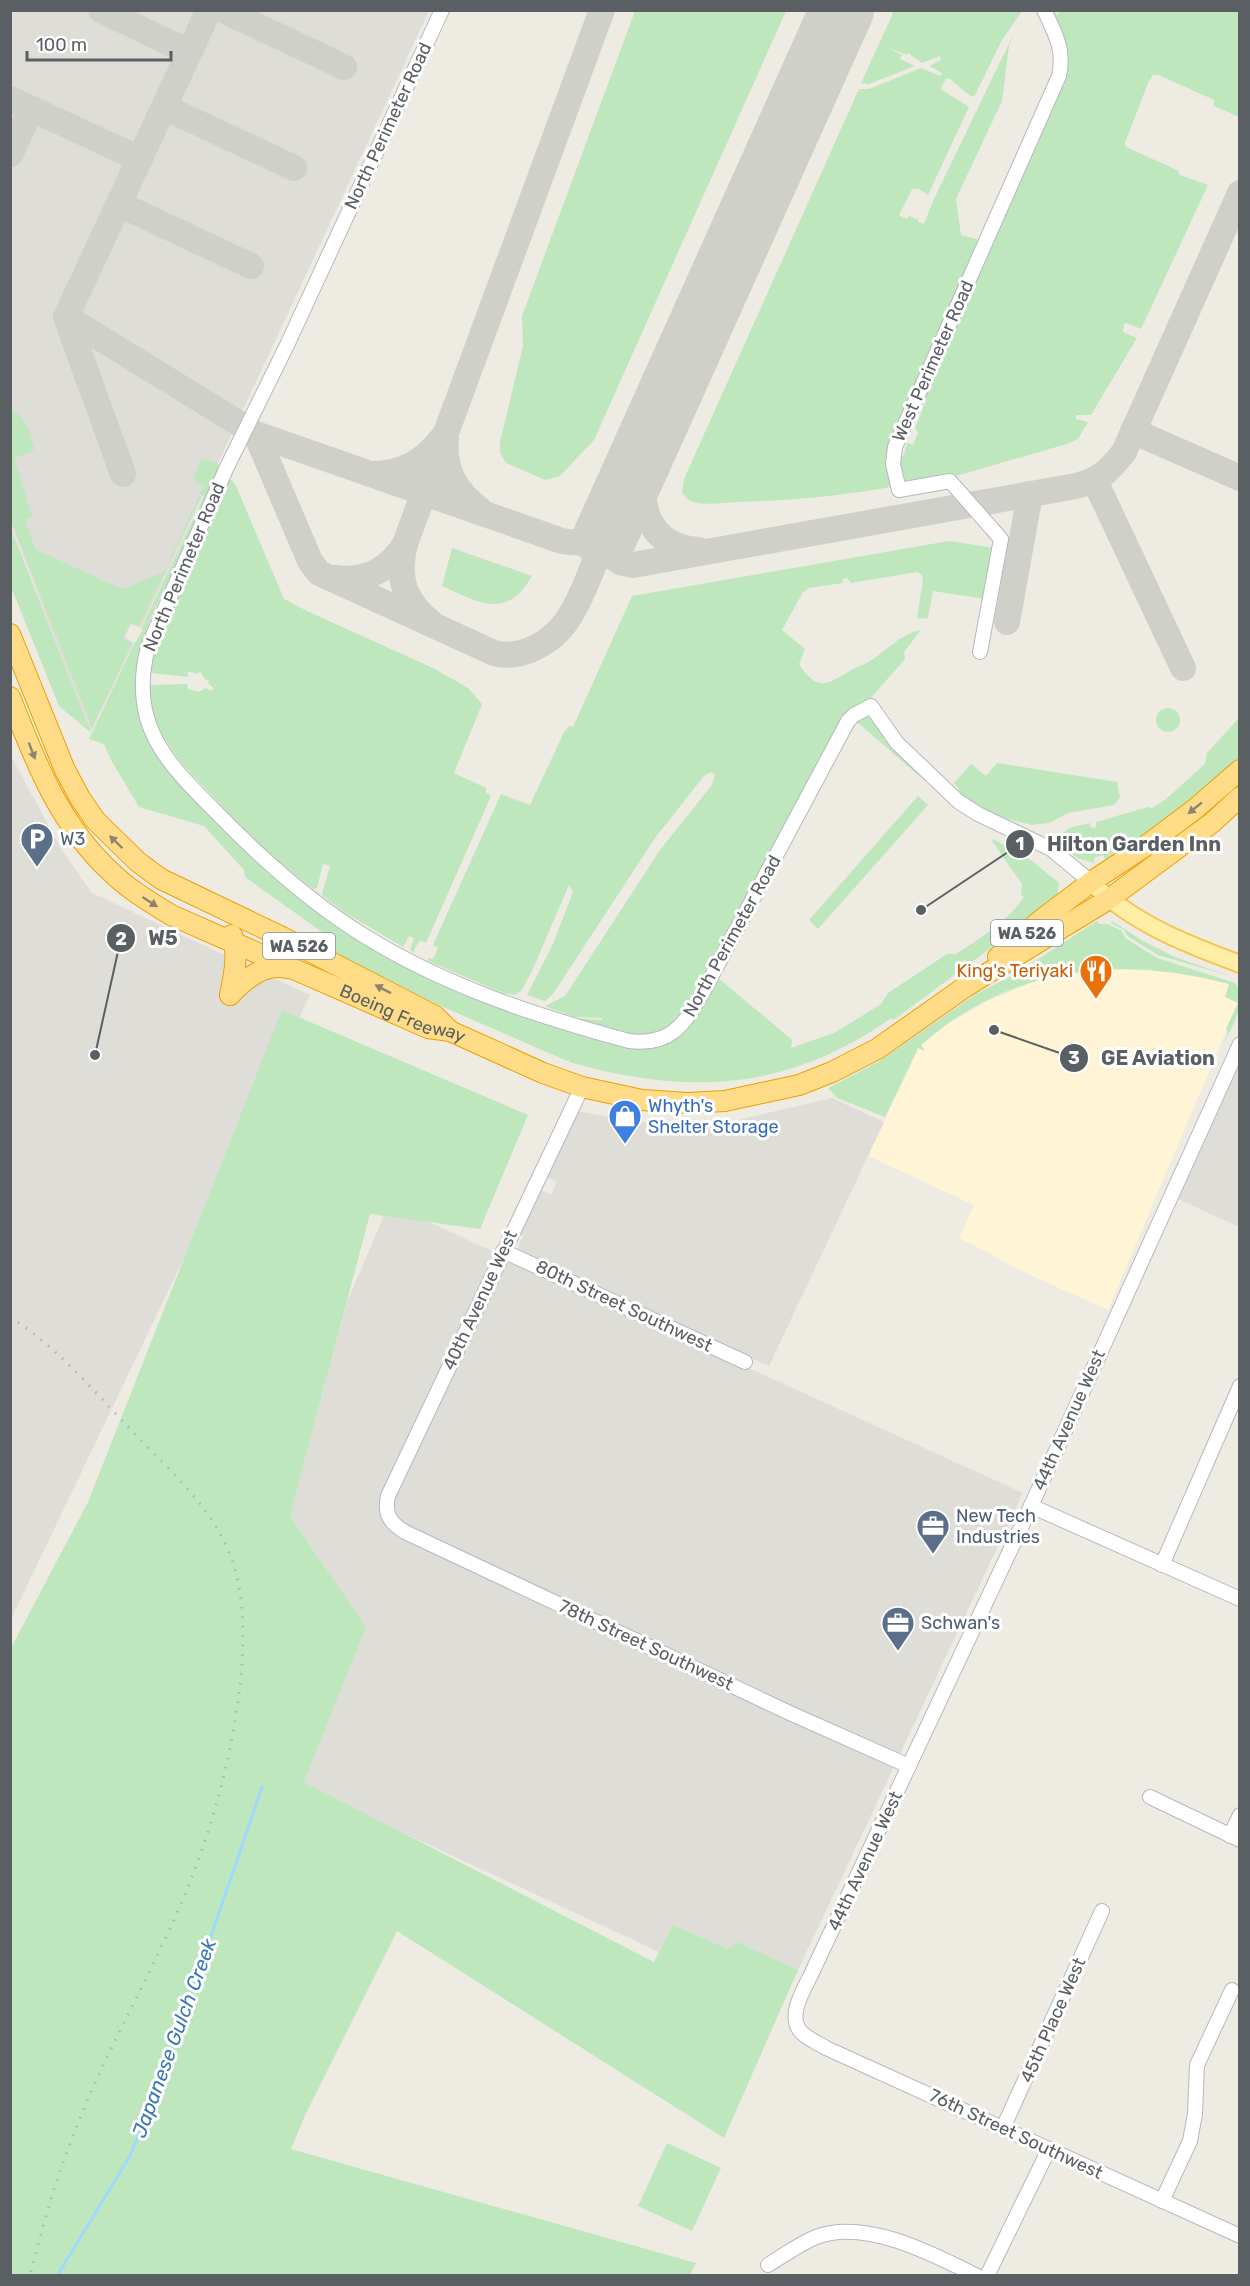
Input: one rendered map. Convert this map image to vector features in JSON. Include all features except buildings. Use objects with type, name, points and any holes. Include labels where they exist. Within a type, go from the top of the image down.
[{"type":"highway","name":"Boeing Freeway","points":[[10,634],[65,770],[94,820],[113,840],[161,879],[282,937],[435,1016],[450,1031]]},
{"type":"highway","name":"Boeing Freeway","points":[[10,697],[37,765],[57,806],[86,847],[112,873],[141,896],[171,915],[292,969],[428,1028],[450,1031]]},
{"type":"highway","points":[[1091,882],[1147,845],[1195,809],[1239,770]]},
{"type":"highway","points":[[1109,900],[1213,822],[1239,798]]},
{"type":"highway","points":[[161,879],[223,920],[228,926],[235,944],[235,966],[230,995],[252,976],[267,968],[275,965],[292,969]]},
{"type":"highway","name":"WA 526","points":[[965,987],[1041,920],[1091,882]]},
{"type":"highway","name":"WA 526","points":[[450,1031],[543,1073],[582,1087],[642,1100],[688,1103],[725,1101],[799,1085],[832,1072],[877,1049],[965,987],[1109,900]]},
{"type":"main road","points":[[1091,882],[1109,900],[1158,931],[1239,964]]},
{"type":"street","name":"North Perimeter Road","points":[[442,10],[288,343],[226,469],[155,628],[143,664],[141,695],[144,712],[156,741],[172,765],[260,856],[313,900],[363,935],[467,988],[521,1009],[629,1041],[658,1040],[672,1034],[682,1026],[848,721],[871,706],[897,743],[959,802],[978,814],[1051,849],[1091,882]]},
{"type":"street","name":"West Perimeter Road","points":[[980,652],[1001,539],[950,481],[898,490],[893,455],[1059,76],[1061,47],[1044,10]]},
{"type":"street","name":"44th Avenue West","points":[[796,2025],[797,2006],[1031,1506],[1239,1044]]},
{"type":"street","name":"40th Avenue West","points":[[388,1516],[386,1506],[388,1496],[582,1087]]},
{"type":"street","name":"80th Street Southwest","points":[[503,1251],[745,1362]]},
{"type":"street","points":[[1162,1565],[1239,1386]]},
{"type":"street","points":[[1031,1506],[1239,1599]]},
{"type":"street","name":"78th Street Southwest","points":[[388,1516],[393,1525],[405,1532],[909,1766]]},
{"type":"street","points":[[1150,1797],[1235,1838],[1239,1815]]},
{"type":"street","name":"45th Place West","points":[[1003,2128],[1102,1911]]},
{"type":"street","points":[[1162,2201],[1190,2141],[1195,2114],[1197,2065],[1232,1990]]},
{"type":"street","name":"76th Street Southwest","points":[[796,2025],[807,2038],[826,2048],[1239,2236]]},
{"type":"street","points":[[987,2276],[1049,2149]]},
{"type":"street","points":[[768,2265],[815,2237],[836,2232],[860,2232],[907,2244],[977,2276]]},
{"type":"shaded area","points":[[11,11],[429,11],[141,628],[131,624],[125,637],[134,643],[92,730],[89,729],[11,524]]},
{"type":"shaded area","points":[[10,754],[61,849],[92,893],[310,995],[11,1619]]},
{"type":"shaded area","points":[[1140,966],[1188,972],[1229,984],[1238,1003],[1108,1310],[1015,1268],[959,1238],[974,1205],[868,1156],[919,1048],[947,1024],[988,1001],[1038,980],[1090,971]]},
{"type":"shaded area","points":[[1239,1062],[1239,1227],[1176,1198]]},
{"type":"shaded area","points":[[832,1098],[884,1122],[769,1366],[517,1249],[523,1236],[520,1234],[540,1190],[551,1195],[557,1182],[545,1176],[575,1111],[644,1122],[725,1123]]},
{"type":"shaded area","points":[[389,1204],[1023,1493],[798,1970],[738,1942],[728,1949],[673,1925],[659,1952],[393,1828],[304,1782],[366,1627],[290,1516],[347,1302]]},
{"type":"green space","points":[[1061,10],[1239,11],[1239,117],[1214,106],[1214,100],[1159,75],[1153,75],[1148,83],[1125,143],[1126,147],[1177,170],[1180,175],[1208,185],[1141,329],[1127,323],[1124,324],[1123,332],[1137,338],[1091,415],[1076,415],[1076,419],[1088,422],[1078,439],[956,476],[906,484],[902,482],[899,467],[900,451],[903,458],[907,443],[913,445],[918,433],[915,428],[926,401],[924,395],[1063,82],[1050,11],[1054,11],[1057,15]]},
{"type":"green space","points":[[635,11],[786,11],[594,440],[560,476],[545,480],[506,463],[500,453],[500,442],[523,346],[522,316]]},
{"type":"green space","points":[[894,11],[1022,11],[1002,40],[974,97],[949,78],[946,79],[942,90],[969,107],[928,195],[919,189],[912,189],[899,215],[907,219],[909,216],[924,224],[1015,31],[1009,46],[1002,101],[956,199],[961,235],[980,240],[907,405],[891,487],[795,499],[714,504],[690,501],[682,493],[684,479],[859,89],[869,89],[921,68],[940,76],[942,73],[929,66],[941,60],[940,56],[922,63],[908,53],[907,55],[885,46],[902,55],[900,59],[915,66],[869,84],[861,83]]},
{"type":"green space","points":[[11,411],[16,412],[24,420],[34,447],[33,451],[14,458],[32,516],[26,520],[35,549],[117,587],[123,589],[164,572],[201,496],[139,626],[130,623],[123,639],[132,643],[92,727],[11,520]]},
{"type":"green space","points":[[201,460],[218,464],[219,469],[154,612],[139,654],[136,696],[140,718],[150,741],[250,853],[418,970],[658,1046],[680,1035],[688,1028],[717,977],[792,1040],[791,1048],[834,1033],[857,1019],[881,1004],[888,993],[947,954],[956,954],[1009,915],[1024,897],[1021,895],[1022,884],[992,841],[993,839],[1032,861],[1059,883],[1058,893],[1062,895],[895,1019],[890,1019],[852,1043],[813,1061],[775,1073],[736,1080],[696,1082],[655,1080],[569,1062],[569,1060],[441,1006],[325,949],[322,932],[245,877],[244,870],[204,826],[139,807],[104,744],[89,739],[134,644],[143,630],[141,629],[204,496],[200,494],[203,487],[195,483],[196,480],[193,478]]},
{"type":"green space","points":[[229,480],[232,480],[236,486],[284,599],[433,668],[468,688],[482,704],[454,773],[486,788],[486,793],[491,796],[426,943],[420,940],[414,950],[415,953],[410,950],[414,938],[409,936],[403,947],[344,912],[323,896],[330,866],[323,864],[317,888],[313,889],[270,854],[181,761],[162,734],[156,719],[151,685],[187,684],[188,689],[199,692],[206,688],[210,691],[214,689],[208,683],[209,679],[206,681],[200,671],[197,674],[188,671],[188,677],[151,673],[150,666],[164,623]]},
{"type":"green space","points":[[11,528],[91,733],[59,706],[11,587],[11,538],[13,539]]},
{"type":"green space","points":[[949,541],[994,548],[985,599],[933,591],[928,618],[917,619],[923,579],[917,572],[851,583],[847,578],[843,579],[843,583],[809,588],[803,592],[782,630],[805,649],[799,664],[806,674],[820,683],[826,683],[867,663],[901,638],[921,630],[904,652],[905,659],[869,700],[730,929],[725,933],[684,1015],[670,1027],[656,1034],[633,1034],[575,1018],[602,1020],[602,1018],[574,1017],[545,1006],[565,996],[660,850],[712,785],[715,775],[711,772],[704,776],[655,838],[553,994],[545,1001],[527,995],[553,944],[573,892],[569,885],[532,971],[522,990],[515,995],[503,993],[428,961],[428,958],[433,959],[438,948],[433,945],[501,794],[530,805],[564,732],[569,726],[573,727],[632,596]]},
{"type":"green space","points":[[452,548],[532,576],[513,599],[502,603],[492,604],[468,598],[442,586]]},
{"type":"green space","points":[[1168,708],[1176,712],[1180,720],[1176,728],[1168,732],[1160,728],[1156,720],[1160,712]]},
{"type":"green space","points":[[865,716],[873,719],[927,780],[925,781],[856,721]]},
{"type":"green space","points":[[1239,718],[1239,760],[1152,832],[1128,843],[1105,859],[1103,855],[1094,858],[1094,863],[1078,858],[1062,847],[1060,836],[1069,828],[1090,823],[1090,827],[1094,828],[1096,822],[1148,807],[1152,808],[1165,800],[1205,764],[1207,753]]},
{"type":"green space","points":[[997,763],[1117,782],[1120,797],[1114,805],[1068,813],[1049,823],[1032,825],[988,814],[960,795],[954,783],[971,764],[986,776]]},
{"type":"green space","points":[[918,796],[928,805],[818,929],[809,920]]},
{"type":"green space","points":[[1097,921],[1099,924],[1107,924],[1122,931],[1125,938],[1157,958],[1235,983],[1239,990],[1240,1006],[1222,1047],[1228,1033],[1226,1029],[1238,1003],[1225,997],[1229,984],[1187,975],[1146,970],[1106,970],[1066,974],[1028,984],[991,998],[955,1019],[921,1045],[925,1051],[918,1048],[885,1117],[837,1098],[828,1088],[878,1062],[976,994],[1015,974]]},
{"type":"green space","points":[[1112,921],[1143,941],[1175,957],[1230,976],[1158,955],[1127,936],[1124,930],[1111,923]]},
{"type":"green space","points":[[282,1010],[528,1115],[480,1229],[370,1214],[290,1516],[366,1627],[304,1782],[654,1962],[673,1925],[728,1949],[738,1942],[798,1970],[724,2138],[397,1931],[306,2113],[291,2149],[696,2263],[690,2275],[11,2275],[11,1648],[88,1502]]},
{"type":"green space","points":[[667,2143],[721,2168],[692,2231],[638,2206]]},
{"type":"waterway","name":"Japanese Gulch Creek","points":[[57,2276],[130,2156],[164,2073],[262,1787]]},
{"type":"taxiway","points":[[101,10],[189,52]]},
{"type":"taxiway","points":[[209,10],[66,317],[256,434],[562,541],[584,542],[605,537]]},
{"type":"taxiway","points":[[223,10],[344,67]]},
{"type":"taxiway","points":[[434,625],[416,608],[405,590],[402,569],[405,544],[602,10]]},
{"type":"taxiway","points":[[10,99],[140,159]]},
{"type":"taxiway","points":[[164,107],[294,168]]},
{"type":"taxiway","points":[[10,154],[32,109]]},
{"type":"taxiway","points":[[605,537],[609,553],[620,562],[633,565],[1076,486],[1098,478],[1109,470],[1124,452],[1240,193]]},
{"type":"taxiway","points":[[119,204],[251,266]]},
{"type":"taxiway","points":[[66,317],[123,474]]},
{"type":"taxiway","points":[[1133,431],[1240,478]]},
{"type":"taxiway","points":[[256,434],[310,561],[319,573],[494,653],[504,655],[524,652],[543,643],[559,630],[578,602],[605,537]]},
{"type":"taxiway","points":[[373,474],[393,472],[412,465],[442,438]]},
{"type":"taxiway","points":[[446,440],[447,461],[453,479],[464,495],[479,509]]},
{"type":"taxiway","points":[[642,456],[644,504],[656,531],[666,540],[680,547],[699,550]]},
{"type":"taxiway","points":[[1095,481],[1183,668]]},
{"type":"taxiway","points":[[1007,622],[1030,494]]},
{"type":"taxiway","points":[[335,578],[357,578],[376,572],[392,561],[405,544]]},
{"type":"runway","points":[[605,537],[842,10]]},
{"type":"railway","points":[[10,1317],[74,1370],[200,1504],[223,1538],[236,1571],[243,1631],[241,1675],[234,1729],[207,1835],[177,1914],[100,2072],[70,2142],[30,2276]]},
{"type":"place","name":"W3","points":[[37,868]]},
{"type":"place","name":"Hilton Garden Inn","points":[[921,910]]},
{"type":"place","name":"King's Teriyaki","points":[[1096,1000]]},
{"type":"place","name":"GE Aviation","points":[[994,1030]]},
{"type":"place","name":"W5","points":[[95,1055]]},
{"type":"place","name":"Whyth's Shelter Storage","points":[[625,1145]]},
{"type":"place","name":"New Tech Industries","points":[[933,1555]]},
{"type":"place","name":"Schwan's","points":[[898,1652]]}]
